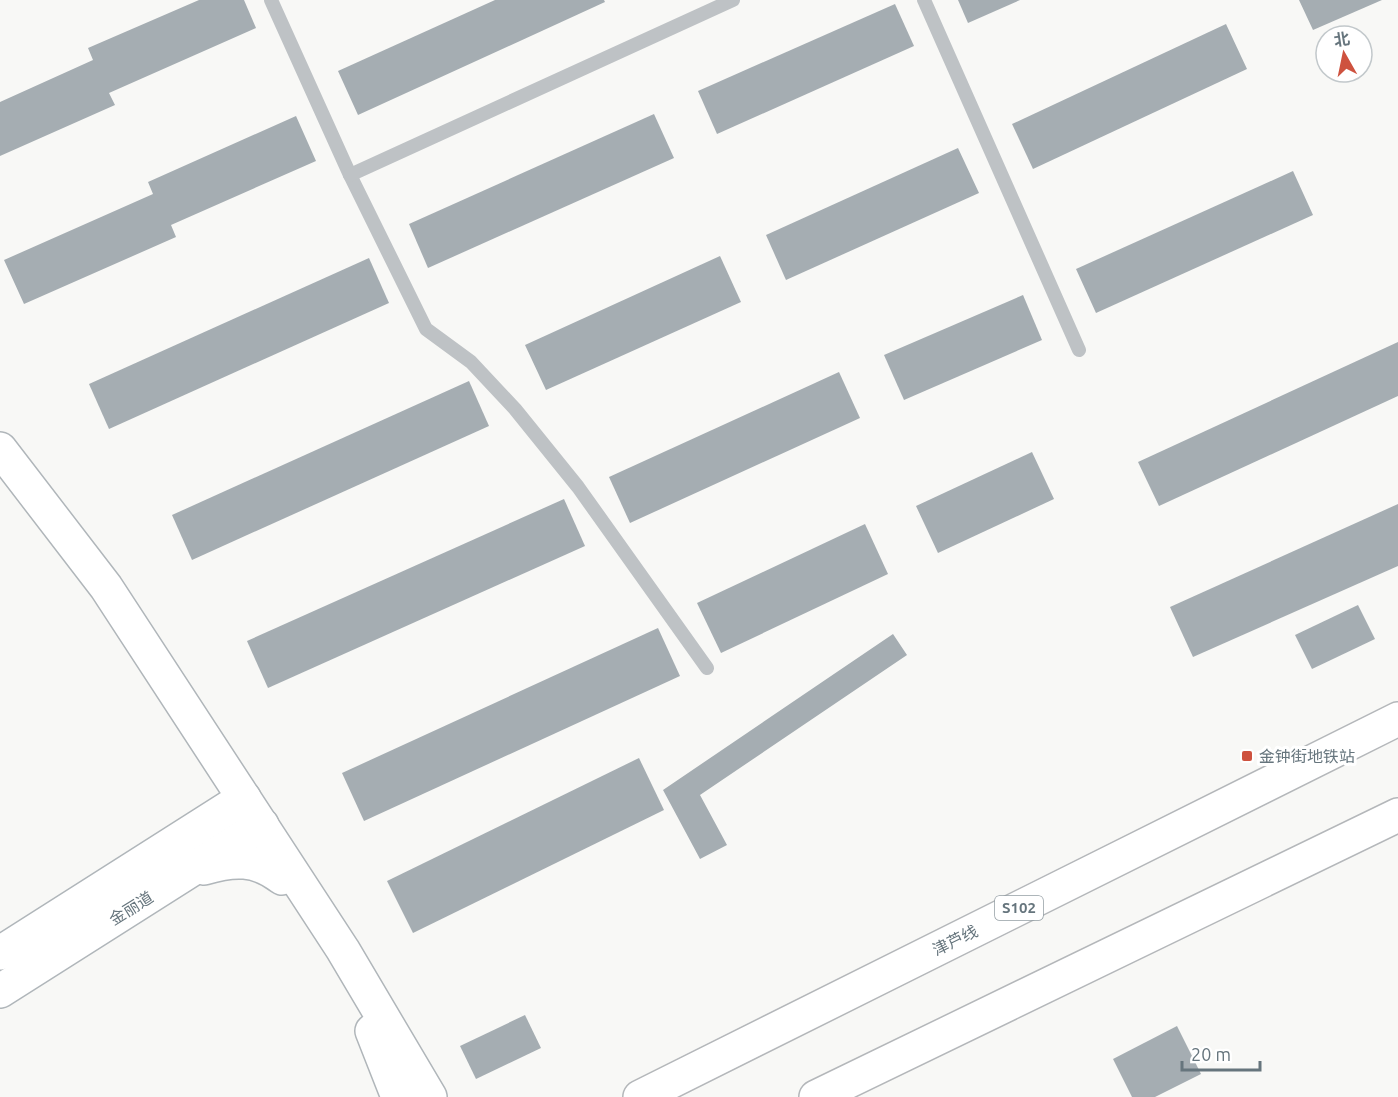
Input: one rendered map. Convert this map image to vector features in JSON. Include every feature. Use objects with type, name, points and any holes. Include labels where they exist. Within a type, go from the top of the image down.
[{"type":"main road","points":[[0,449],[106,587],[250,820]]},
{"type":"main road","points":[[0,473],[87,587],[342,950],[430,1097]]},
{"type":"main road","name":"津芦线","points":[[640,1097],[1398,719]]},
{"type":"main road","points":[[816,1097],[1398,815]]},
{"type":"main road","name":"金丽道","points":[[0,952],[182,838],[209,830],[234,828],[250,820]]},
{"type":"main road","name":"金丽道","points":[[0,991],[185,874],[250,820]]},
{"type":"main road","points":[[185,874],[221,863],[240,861],[255,863],[286,873],[365,1014],[398,1097]]},
{"type":"lane","points":[[271,0],[350,175],[426,329],[471,362],[515,408],[578,487],[707,668]]},
{"type":"lane","points":[[350,175],[733,0]]},
{"type":"lane","points":[[924,0],[1079,350]]},
{"type":"building","points":[[199,0],[244,0],[256,28],[109,93],[115,105],[0,156],[0,102],[93,60],[88,48]]},
{"type":"building","points":[[495,0],[604,0],[605,2],[358,115],[338,71]]},
{"type":"building","points":[[958,0],[1020,0],[968,23]]},
{"type":"building","points":[[1299,0],[1382,0],[1327,24],[1314,24],[1313,30]]},
{"type":"building","points":[[895,4],[914,46],[717,134],[698,91]]},
{"type":"building","points":[[1226,24],[1247,69],[1033,169],[1012,124]]},
{"type":"building","points":[[654,114],[674,158],[428,268],[409,224]]},
{"type":"building","points":[[296,116],[316,161],[171,225],[176,237],[24,304],[4,260],[153,194],[148,182]]},
{"type":"building","points":[[958,148],[979,193],[786,280],[766,235]]},
{"type":"building","points":[[1293,171],[1313,215],[1096,313],[1076,269]]},
{"type":"building","points":[[720,256],[741,302],[546,390],[525,345]]},
{"type":"building","points":[[369,258],[389,303],[109,429],[89,384]]},
{"type":"building","points":[[1023,295],[1042,340],[904,400],[884,355]]},
{"type":"building","points":[[1398,342],[1398,396],[1159,506],[1138,462]]},
{"type":"building","points":[[839,372],[860,418],[630,523],[609,477]]},
{"type":"building","points":[[469,381],[489,426],[192,560],[172,515]]},
{"type":"building","points":[[1032,452],[1054,499],[938,553],[916,506]]},
{"type":"building","points":[[564,499],[585,546],[268,688],[247,641]]},
{"type":"building","points":[[1398,504],[1398,566],[1193,657],[1170,607]]},
{"type":"building","points":[[865,524],[888,574],[721,653],[697,603]]},
{"type":"building","points":[[1358,605],[1375,639],[1312,669],[1295,635]]},
{"type":"building","points":[[658,628],[680,676],[364,821],[342,773]]},
{"type":"building","points":[[893,634],[907,655],[700,795],[727,845],[700,859],[663,790]]},
{"type":"building","points":[[639,758],[664,810],[413,933],[387,881]]},
{"type":"building","points":[[525,1015],[541,1048],[476,1079],[460,1046]]},
{"type":"building","points":[[1177,1026],[1201,1074],[1155,1097],[1132,1097],[1113,1059]]},
{"type":"place","name":"金钟街地铁站","points":[[1247,756]]}]
